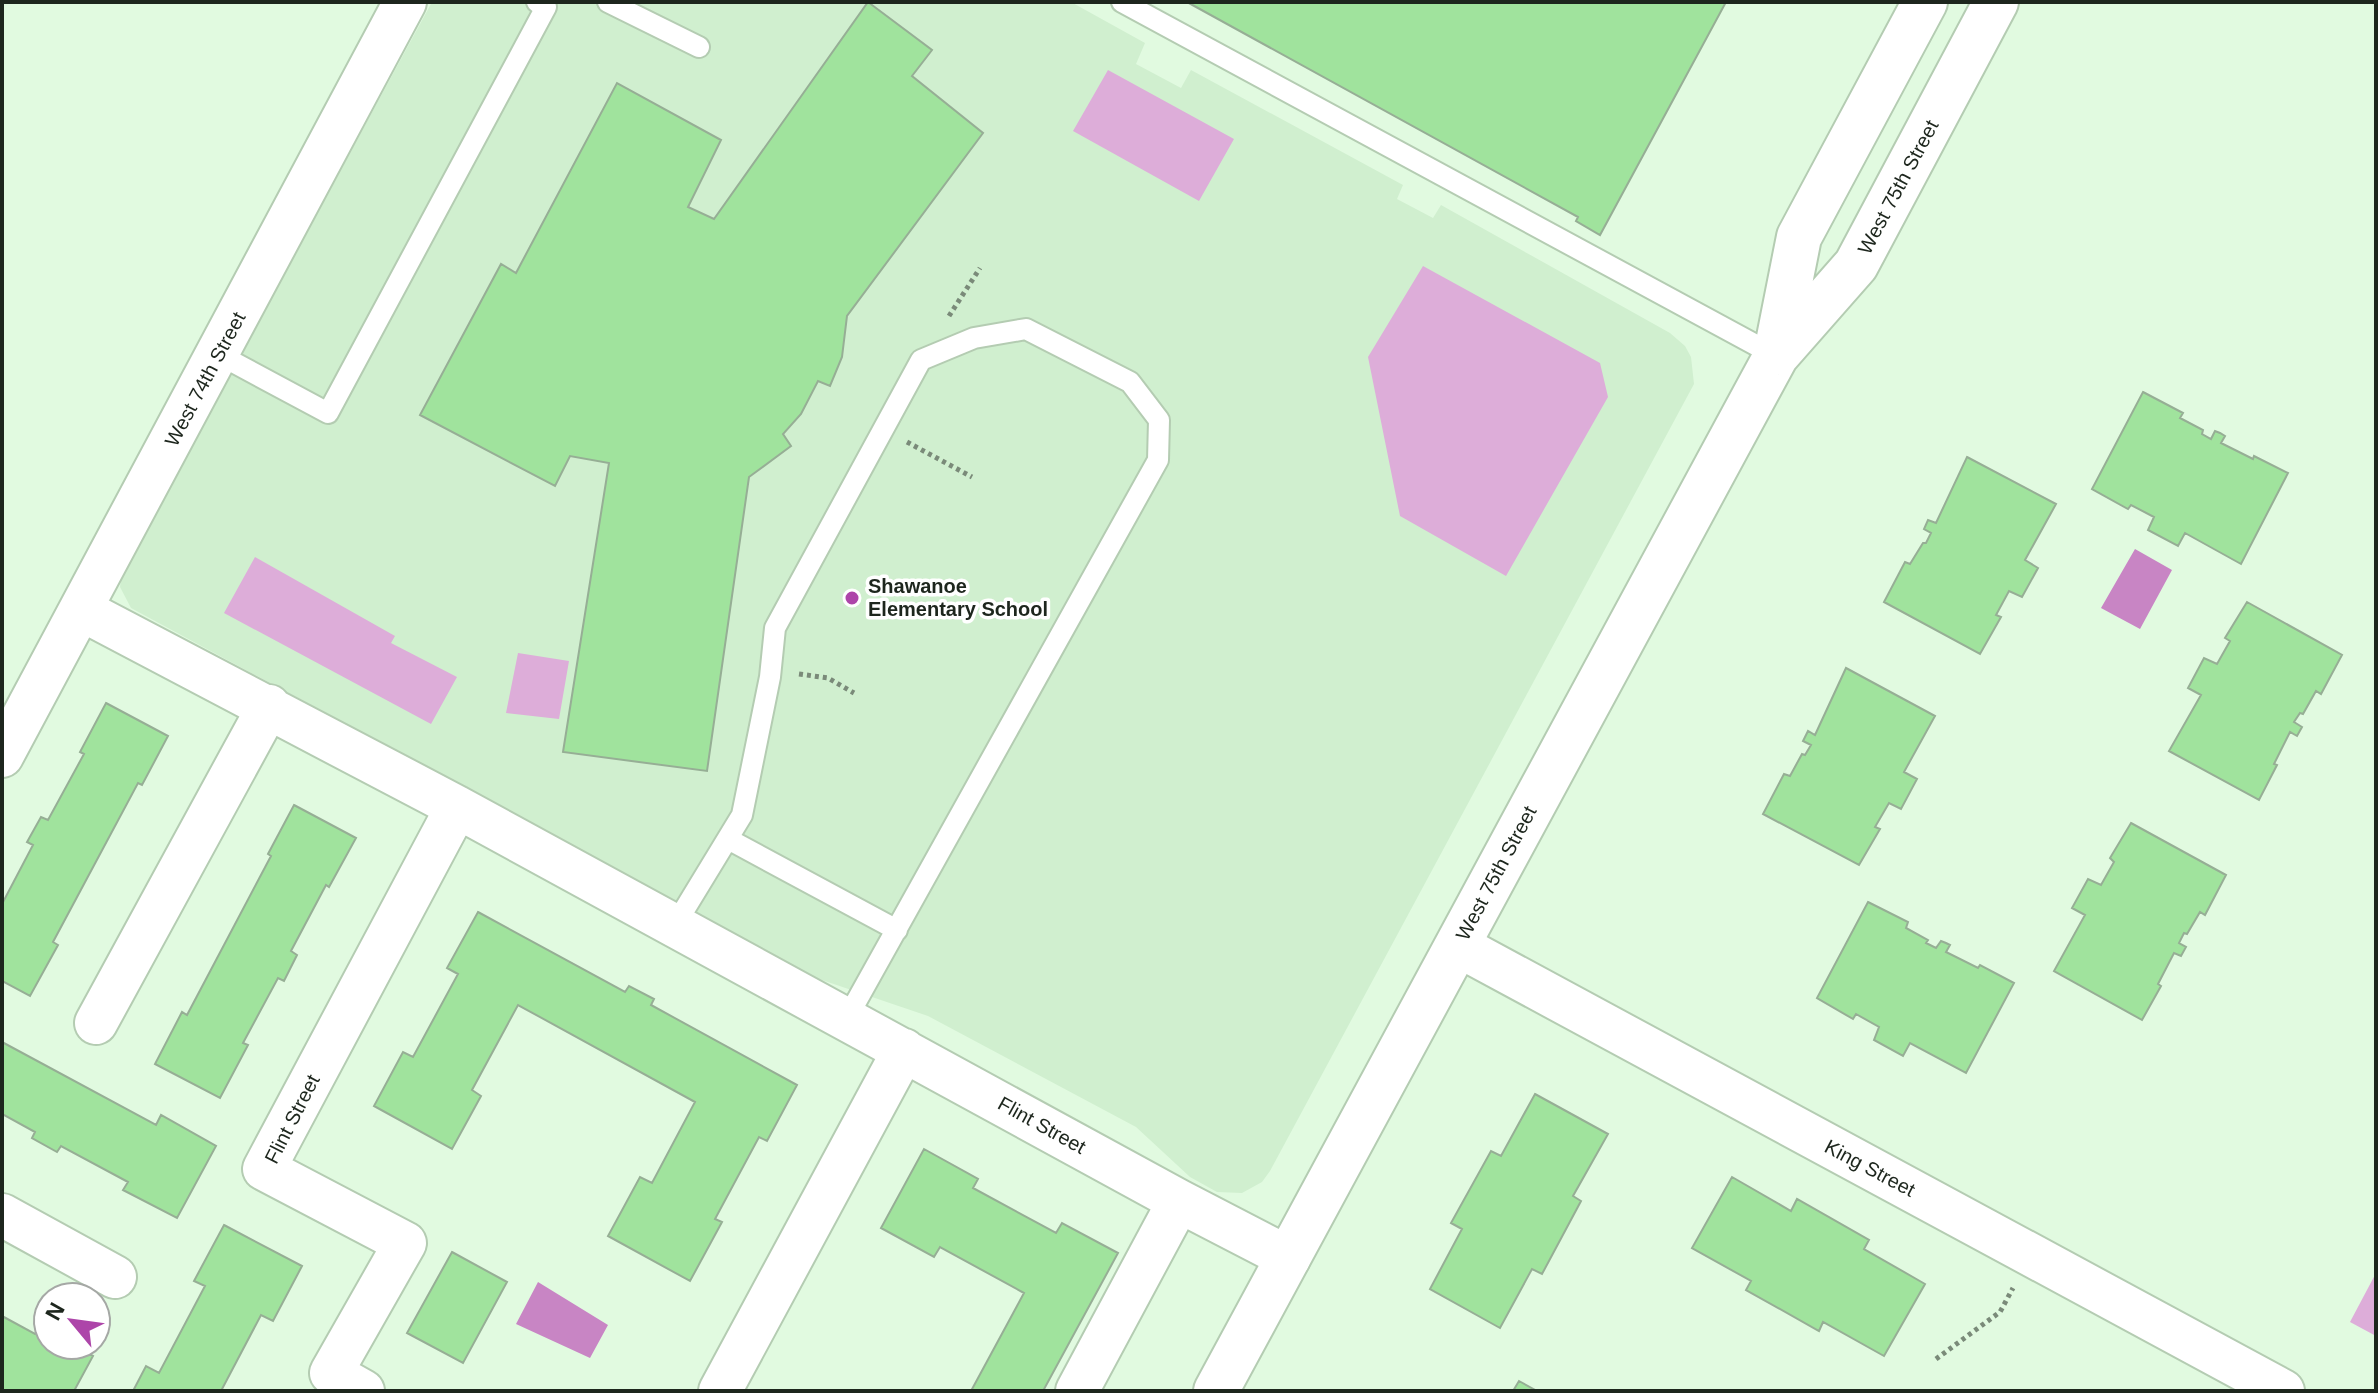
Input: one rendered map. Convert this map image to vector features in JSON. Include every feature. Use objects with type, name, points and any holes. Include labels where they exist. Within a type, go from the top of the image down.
[{"type":"main road","name":"West 75th Street","points":[[1776,356],[1799,237],[1925,2]]},
{"type":"main road","name":"West 75th Street","points":[[1225,1388],[1289,1258],[1776,356],[1856,265],[1996,2]]},
{"type":"street","name":"West 74th Street","points":[[2,756],[405,2]]},
{"type":"street","name":"Flint Street","points":[[82,610],[269,706],[1289,1258]]},
{"type":"street","points":[[96,1023],[269,706]]},
{"type":"street","name":"Flint Street","points":[[363,1391],[331,1373],[405,1243],[264,1169],[457,807]]},
{"type":"street","name":"King Street","points":[[1457,945],[2283,1391]]},
{"type":"street","points":[[720,1391],[904,1050]]},
{"type":"street","points":[[1077,1391],[1179,1201]]},
{"type":"street","points":[[2,1215],[115,1277]]},
{"type":"lane","points":[[608,2],[699,47]]},
{"type":"lane","points":[[1122,2],[1776,356]]},
{"type":"lane","points":[[218,354],[328,413],[549,4]]},
{"type":"lane","points":[[675,925],[742,815],[770,677],[775,628],[921,360],[974,338],[1026,329],[1130,382],[1159,420],[1158,460],[847,1018]]},
{"type":"lane","points":[[728,839],[897,930]]},
{"type":"path","points":[[949,317],[980,268]]},
{"type":"path","points":[[907,442],[972,477]]},
{"type":"path","points":[[793,673],[828,678],[854,693]]},
{"type":"path","points":[[1936,1359],[2000,1312],[2031,1255]]},
{"type":"shaded area","name":"Shawanoe Elementary School","points":[[432,2],[1071,2],[1145,43],[1136,64],[1181,88],[1191,70],[1403,185],[1397,199],[1433,218],[1441,205],[1670,333],[1685,346],[1691,357],[1694,384],[1262,1182],[1242,1193],[1217,1192],[1190,1177],[1136,1127],[928,1016],[819,979],[131,608],[120,587],[122,572]]},
{"type":"shaded area","points":[[1108,70],[1234,139],[1199,201],[1073,131]]},
{"type":"shaded area","points":[[1423,266],[1600,363],[1608,397],[1506,576],[1400,516],[1368,357]]},
{"type":"shaded area","points":[[2135,549],[2172,570],[2140,629],[2101,608]]},
{"type":"shaded area","points":[[255,557],[395,636],[391,643],[457,677],[431,724],[224,613]]},
{"type":"shaded area","points":[[518,653],[569,661],[559,719],[506,713]]},
{"type":"shaded area","points":[[2376,1273],[2376,1336],[2350,1322]]},
{"type":"shaded area","points":[[538,1282],[608,1325],[590,1358],[516,1324]]},
{"type":"building","points":[[868,2],[932,50],[912,76],[983,133],[847,316],[842,357],[830,386],[818,381],[801,414],[783,434],[791,446],[749,477],[707,771],[563,752],[609,463],[570,456],[555,486],[420,415],[501,264],[516,273],[617,83],[721,140],[688,207],[714,219]]},
{"type":"building","points":[[1187,2],[1726,2],[1600,235],[1576,221],[1578,217]]},
{"type":"building","points":[[2143,392],[2183,413],[2180,418],[2203,430],[2202,434],[2211,439],[2215,431],[2220,433],[2225,436],[2221,443],[2288,473],[2241,564],[2185,533],[2178,546],[2148,530],[2154,517],[2131,505],[2128,509],[2092,489]]},
{"type":"building","points":[[1967,457],[2056,504],[2025,560],[2038,568],[2022,597],[2009,591],[1996,615],[2001,617],[1980,654],[1884,602],[1905,562],[1910,564],[1926,543],[1931,533],[1924,529],[1928,520],[1936,523]]},
{"type":"building","points":[[2247,602],[2342,655],[2321,694],[2316,691],[2303,714],[2300,713],[2294,722],[2302,727],[2297,736],[2290,732],[2259,800],[2169,751],[2201,695],[2188,688],[2204,658],[2217,664],[2230,641],[2225,638]]},
{"type":"building","points":[[1846,668],[1935,716],[1904,772],[1917,779],[1901,809],[1889,803],[1875,827],[1880,829],[1859,865],[1763,814],[1784,774],[1790,776],[1802,754],[1805,755],[1811,745],[1803,741],[1808,731],[1815,735]]},
{"type":"building","points":[[106,703],[168,736],[142,785],[138,783],[53,942],[58,945],[30,996],[2,981],[2,904],[33,845],[27,842],[41,817],[48,820],[84,754],[80,752]]},
{"type":"building","points":[[294,805],[356,838],[329,887],[326,885],[291,951],[297,955],[284,981],[278,978],[243,1043],[248,1045],[220,1098],[155,1064],[182,1012],[187,1015],[271,856],[268,854]]},
{"type":"building","points":[[2131,823],[2226,875],[2205,915],[2200,912],[2187,934],[2184,933],[2179,943],[2186,947],[2181,956],[2174,953],[2158,984],[2161,986],[2142,1020],[2054,971],[2085,915],[2072,908],[2088,879],[2101,885],[2114,862],[2110,858]]},
{"type":"building","points":[[1868,902],[1908,922],[1906,928],[1928,940],[1926,943],[1936,948],[1941,941],[1946,943],[1950,945],[1946,952],[2014,983],[1966,1073],[1910,1043],[1903,1056],[1874,1040],[1879,1027],[1856,1014],[1853,1019],[1817,998]]},
{"type":"building","points":[[478,912],[625,992],[629,986],[654,999],[651,1005],[797,1085],[767,1141],[759,1137],[715,1219],[722,1222],[690,1281],[608,1236],[640,1177],[652,1183],[695,1102],[518,1005],[472,1090],[481,1096],[452,1149],[374,1106],[403,1052],[413,1057],[458,974],[447,968]]},
{"type":"building","points":[[2,1042],[156,1125],[161,1115],[216,1146],[177,1218],[123,1190],[128,1182],[61,1146],[57,1152],[32,1138],[35,1132],[2,1114]]},
{"type":"building","points":[[1535,1094],[1608,1134],[1573,1196],[1581,1201],[1542,1274],[1532,1269],[1500,1328],[1430,1289],[1462,1229],[1451,1223],[1491,1151],[1501,1156]]},
{"type":"building","points":[[924,1149],[978,1179],[973,1188],[1056,1233],[1062,1223],[1118,1253],[1043,1391],[971,1391],[1024,1293],[940,1247],[934,1257],[881,1228]]},
{"type":"building","points":[[1732,1177],[1791,1211],[1797,1199],[1869,1240],[1864,1249],[1925,1284],[1884,1356],[1823,1322],[1819,1331],[1746,1290],[1751,1281],[1692,1248]]},
{"type":"building","points":[[224,1225],[302,1266],[273,1321],[261,1315],[221,1391],[133,1391],[146,1366],[159,1373],[205,1286],[194,1281]]},
{"type":"building","points":[[452,1252],[507,1282],[463,1363],[407,1333]]},
{"type":"building","points":[[2,1316],[32,1332],[32,1361],[90,1361],[74,1391],[2,1391]]},
{"type":"building","points":[[1519,1381],[1537,1391],[1513,1391]]},
{"type":"place","name":"Shawanoe Elementary School","points":[[852,598]]}]
